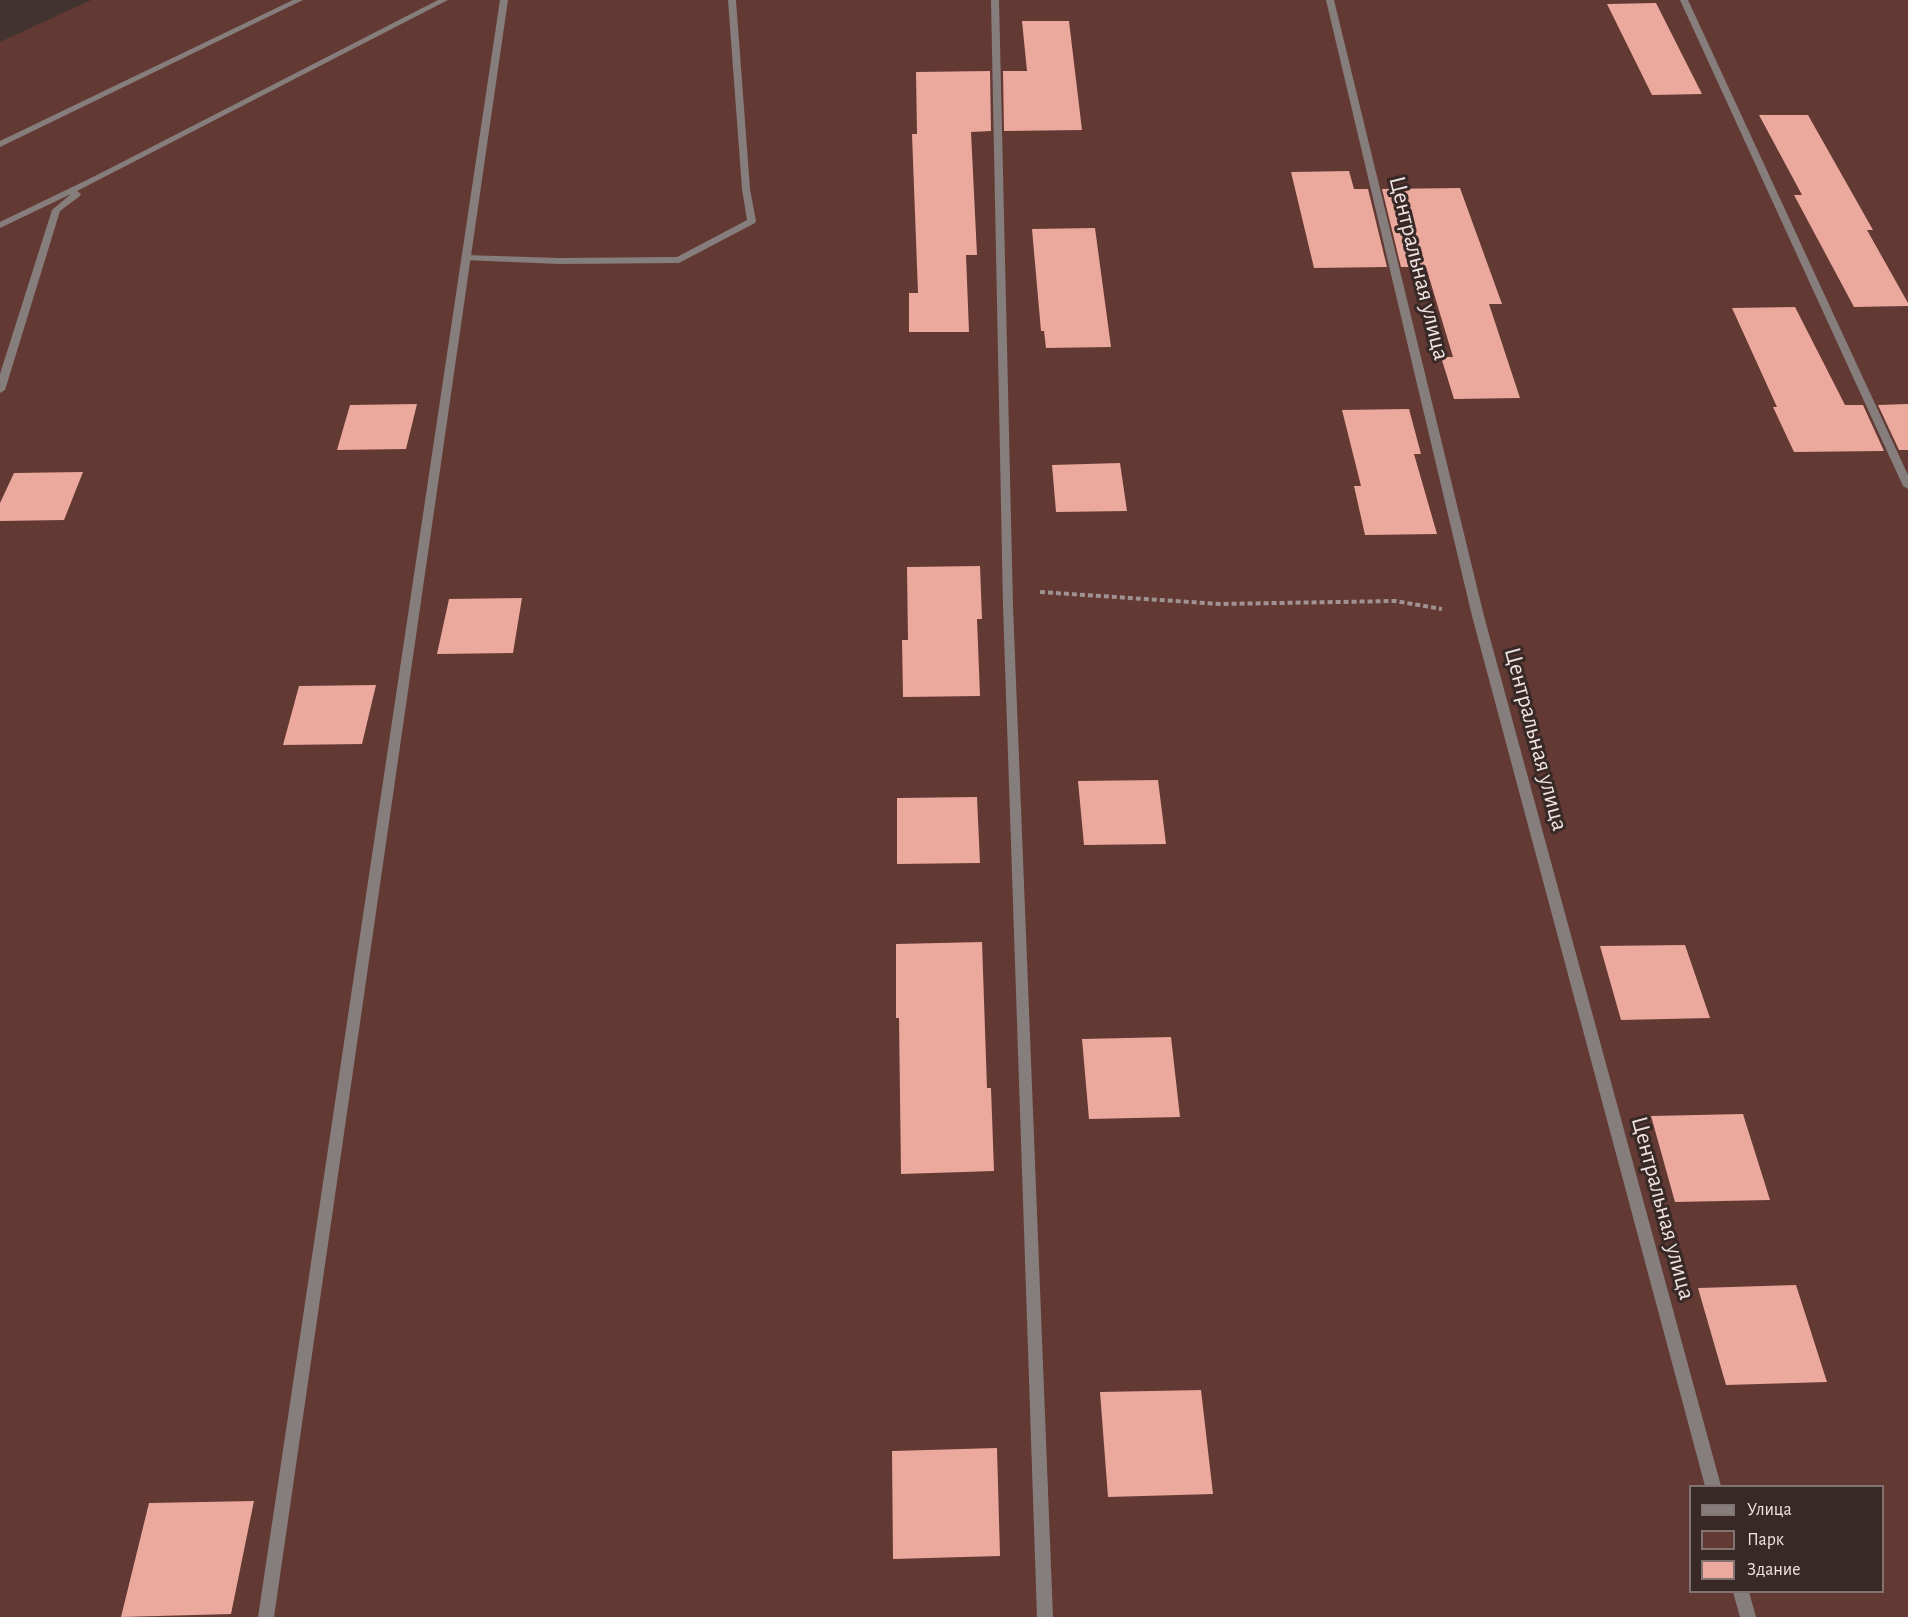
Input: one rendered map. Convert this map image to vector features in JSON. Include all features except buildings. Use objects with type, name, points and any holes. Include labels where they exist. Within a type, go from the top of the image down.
[{"type":"street","points":[[0,144],[299,0]]},
{"type":"street","points":[[0,225],[96,179],[444,0]]},
{"type":"street","points":[[266,1617],[504,0]]},
{"type":"street","points":[[465,258],[560,261],[679,260],[752,221],[746,189],[732,0]]},
{"type":"street","points":[[995,0],[1008,606],[1045,1617]]},
{"type":"street","name":"Центральная улица","points":[[1330,0],[1478,616],[1713,1485]]},
{"type":"street","points":[[1684,0],[1908,486]]},
{"type":"street","points":[[0,390],[56,210],[96,179]]},
{"type":"street","points":[[1741,1593],[1748,1617]]},
{"type":"path","points":[[1008,606],[1038,592],[1220,604],[1395,601],[1478,616]]},
{"type":"green space","points":[[91,0],[1908,0],[1908,1617],[0,1617],[0,42]]}]
